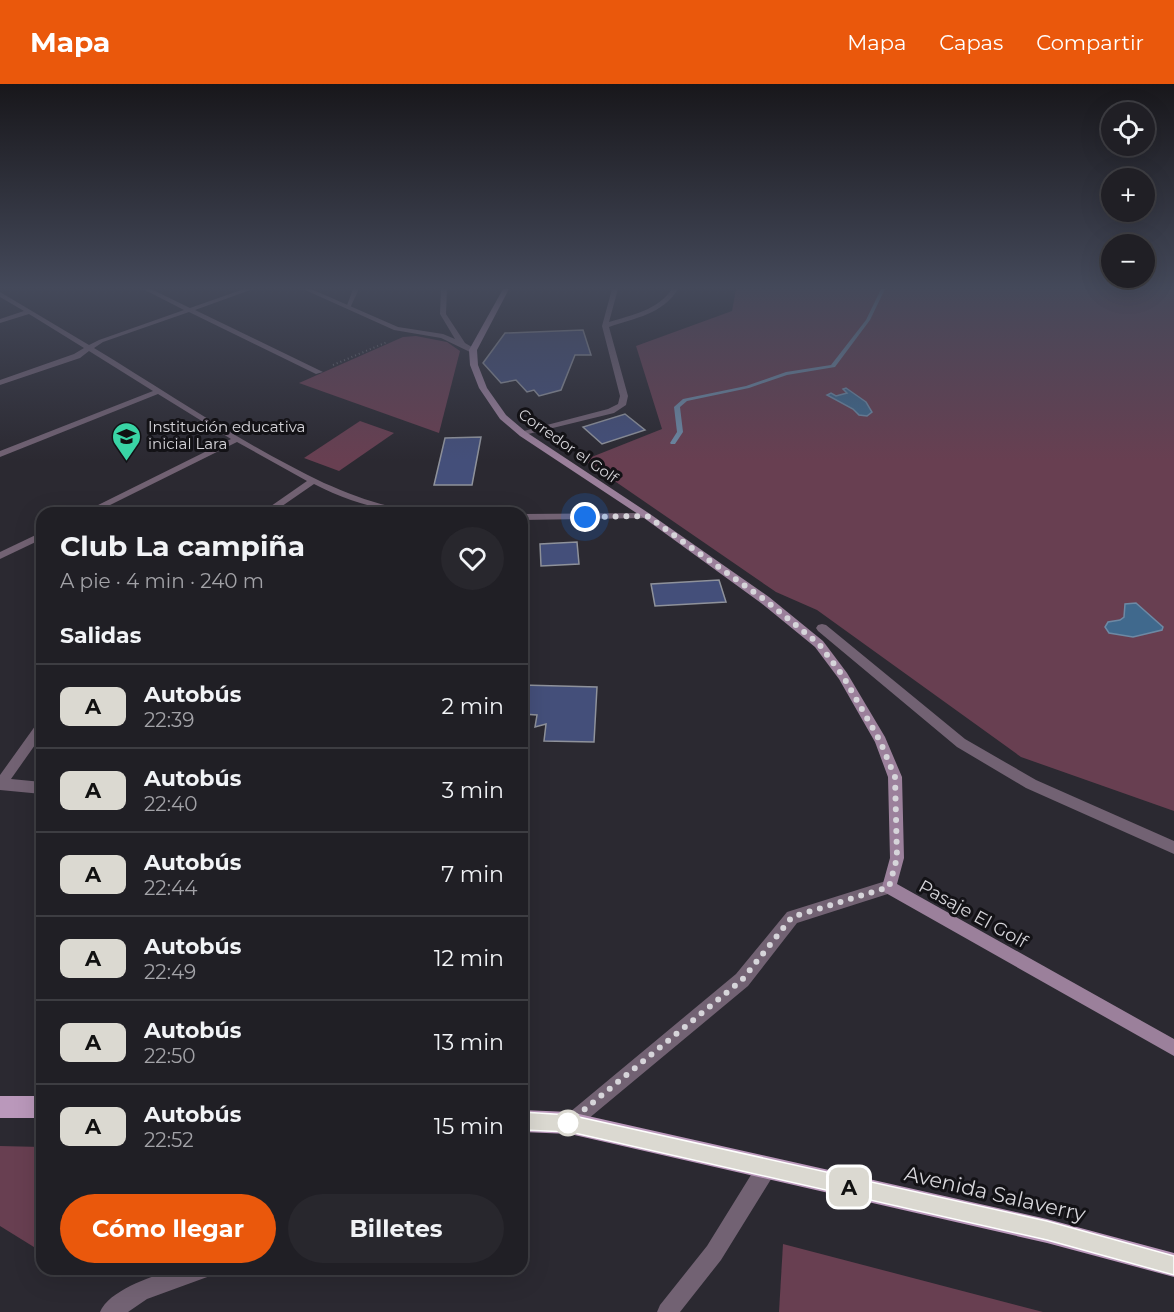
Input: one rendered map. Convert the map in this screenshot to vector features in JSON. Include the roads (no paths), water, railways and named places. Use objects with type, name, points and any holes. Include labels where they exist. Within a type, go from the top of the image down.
[{"type":"main road","points":[[0,1107],[36,1107]]},
{"type":"main road","name":"Avenida Salaverry","points":[[528,1121],[570,1123],[1047,1231],[1174,1266]]},
{"type":"street","points":[[87,346],[237,439],[314,480],[360,501],[390,507]]},
{"type":"street","points":[[0,383],[77,356],[93,346]]},
{"type":"street","points":[[266,346],[319,372]]},
{"type":"street","points":[[465,346],[473,350],[475,346]]},
{"type":"street","points":[[523,434],[611,411],[622,405],[624,396],[611,346]]},
{"type":"street","name":"Corredor el Golf","points":[[473,350],[474,365],[483,388],[503,417],[523,434],[647,516]]},
{"type":"street","points":[[0,454],[159,391]]},
{"type":"street","points":[[99,507],[237,439]]},
{"type":"street","points":[[275,507],[314,480]]},
{"type":"street","points":[[528,517],[647,516],[774,607],[819,644],[843,676],[880,741],[895,777],[897,858],[889,887],[792,917],[742,980],[570,1123]]},
{"type":"street","points":[[0,556],[36,538]]},
{"type":"street","points":[[822,628],[961,743],[1030,784],[1174,848]]},
{"type":"street","points":[[0,785],[36,734]]},
{"type":"street","points":[[0,785],[36,788]]},
{"type":"street","name":"Pasaje El Golf","points":[[889,887],[1174,1048]]},
{"type":"street","points":[[667,1312],[714,1253],[766,1168]]},
{"type":"street","points":[[110,1312],[141,1291],[186,1275]]},
{"type":"water","points":[[846,388],[866,402],[872,412],[867,416],[859,415],[853,409],[827,395],[831,393],[836,396],[847,393],[843,389]]},
{"type":"water","points":[[1136,603],[1163,627],[1162,630],[1133,637],[1109,633],[1105,627],[1108,622],[1124,617],[1125,604]]},
{"type":"waterway","points":[[673,443],[680,432],[677,407],[685,400],[747,387],[786,374],[833,366],[848,346]]},
{"type":"place","name":"Institución educativa inicial Lara","points":[[127,462]]}]
